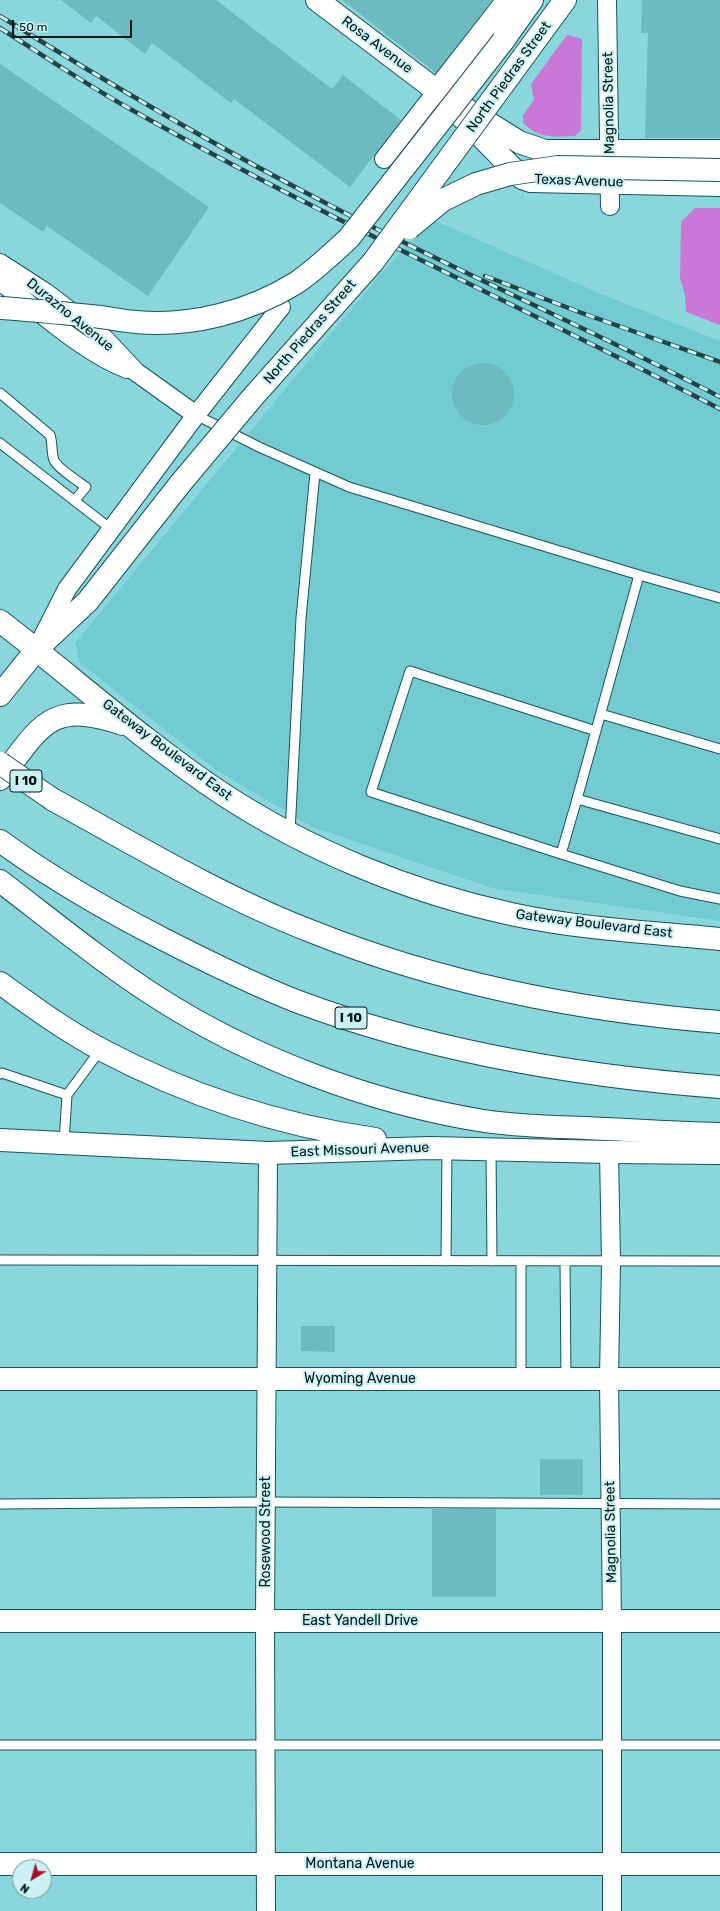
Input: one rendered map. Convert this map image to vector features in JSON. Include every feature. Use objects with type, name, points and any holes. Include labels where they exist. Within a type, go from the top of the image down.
[{"type":"main road","name":"Rosa Avenue","points":[[317,0],[437,91]]},
{"type":"main road","points":[[437,91],[508,0]]},
{"type":"main road","name":"North Piedras Street","points":[[0,308],[136,322],[168,322],[203,319],[232,312],[260,301],[295,283],[327,259],[349,238],[503,41],[532,0]]},
{"type":"main road","name":"North Piedras Street","points":[[0,695],[37,649],[88,601],[180,484],[252,398],[373,262],[565,0]]},
{"type":"main road","name":"Texas Avenue","points":[[437,91],[519,142],[538,150],[609,152],[720,152]]},
{"type":"main road","name":"Texas Avenue","points":[[437,91],[522,178],[531,181],[720,185]]},
{"type":"main road","points":[[373,262],[419,219],[443,200],[476,184],[510,174],[558,167],[720,170]]},
{"type":"main road","name":"Gateway Boulevard East","points":[[0,621],[179,763],[221,793],[290,833],[357,865],[414,887],[461,902],[505,913],[587,926],[720,939]]},
{"type":"main road","points":[[0,779],[35,734],[45,724],[58,717],[72,714],[87,714],[134,727]]},
{"type":"main road","name":"I 10","points":[[0,763],[52,799],[162,860],[247,904],[312,932],[378,957],[511,992],[603,1010],[720,1022]]},
{"type":"main road","name":"I 10","points":[[7,846],[64,884],[132,923],[218,967],[296,1001],[397,1034],[487,1056],[569,1072],[647,1082],[720,1087]]},
{"type":"main road","points":[[0,881],[99,957],[183,1014],[242,1045],[288,1065],[336,1083],[377,1096],[484,1121],[534,1126],[720,1134]]},
{"type":"main road","points":[[0,983],[63,1027],[101,1049],[136,1067],[189,1090],[245,1110],[316,1130],[438,1148]]},
{"type":"main road","name":"East Missouri Avenue","points":[[0,1140],[268,1153],[438,1148],[720,1153]]},
{"type":"main road","name":"Wyoming Avenue","points":[[0,1379],[720,1379]]},
{"type":"main road","name":"East Yandell Drive","points":[[0,1621],[720,1621]]},
{"type":"main road","name":"Montana Avenue","points":[[0,1864],[720,1864]]},
{"type":"street","name":"Magnolia Street","points":[[607,0],[610,206]]},
{"type":"street","points":[[384,159],[437,91]]},
{"type":"street","name":"Durazno Avenue","points":[[0,263],[45,292],[105,339],[136,372]]},
{"type":"street","name":"Durazno Avenue","points":[[0,281],[88,348],[136,372],[196,415]]},
{"type":"street","name":"North Piedras Street","points":[[37,649],[67,589],[196,415],[281,307]]},
{"type":"street","name":"Magnolia Street","points":[[609,1152],[611,1261],[609,1379],[612,1621],[612,1911]]},
{"type":"street","name":"Rosewood Street","points":[[266,1911],[265,1621],[268,1153]]},
{"type":"lane","points":[[0,393],[50,435],[53,442],[52,454],[54,462],[86,487],[75,500]]},
{"type":"lane","points":[[196,415],[238,438],[315,473],[379,497],[720,598]]},
{"type":"lane","points":[[0,443],[111,529]]},
{"type":"lane","points":[[290,833],[301,618],[315,473]]},
{"type":"lane","points":[[562,854],[640,575]]},
{"type":"lane","points":[[596,731],[410,671],[371,792],[680,891],[720,899]]},
{"type":"lane","points":[[601,714],[720,749]]},
{"type":"lane","points":[[577,799],[720,838]]},
{"type":"lane","points":[[64,1143],[67,1096],[101,1049]]},
{"type":"lane","points":[[1,1073],[67,1096]]},
{"type":"lane","points":[[438,1148],[446,1261]]},
{"type":"lane","points":[[491,1149],[492,1261]]},
{"type":"lane","points":[[0,1260],[720,1261]]},
{"type":"lane","points":[[521,1261],[522,1379]]},
{"type":"lane","points":[[565,1261],[566,1379]]},
{"type":"lane","points":[[0,1504],[266,1502],[720,1504]]},
{"type":"lane","points":[[0,1745],[720,1746]]},
{"type":"shaded area","points":[[567,35],[582,39],[581,130],[575,136],[547,136],[535,132],[523,123],[523,115],[534,100],[531,84]]},
{"type":"shaded area","points":[[695,208],[720,208],[720,325],[686,312],[685,295],[680,278],[681,222]]},
{"type":"shaded area","points":[[431,219],[599,293],[720,341],[720,921],[492,888],[312,827],[216,770],[80,663],[75,643],[378,277]]},
{"type":"building","points":[[61,0],[216,0],[332,89],[343,75],[401,120],[350,187],[234,99],[231,103],[152,43],[145,54],[96,16],[91,23]]},
{"type":"building","points":[[342,0],[492,0],[436,73]]},
{"type":"building","points":[[642,0],[720,0],[720,138],[645,138],[648,33],[641,33]]},
{"type":"building","points":[[0,64],[209,207],[148,296],[47,226],[43,232],[0,203]]},
{"type":"building","points":[[483,363],[495,365],[505,372],[512,382],[514,394],[512,406],[505,416],[495,423],[483,425],[471,423],[461,416],[454,406],[452,394],[454,382],[461,372],[471,365]]},
{"type":"building","points":[[301,1326],[335,1326],[335,1352],[301,1351]]},
{"type":"building","points":[[540,1459],[583,1459],[583,1495],[540,1495]]},
{"type":"building","points":[[432,1509],[496,1509],[496,1597],[432,1597]]},
{"type":"railway","points":[[0,16],[156,110],[276,177],[366,224],[619,346],[720,397]]},
{"type":"railway","points":[[0,28],[99,91],[204,150],[277,188],[720,409]]},
{"type":"railway","points":[[485,276],[579,312],[720,362]]}]
